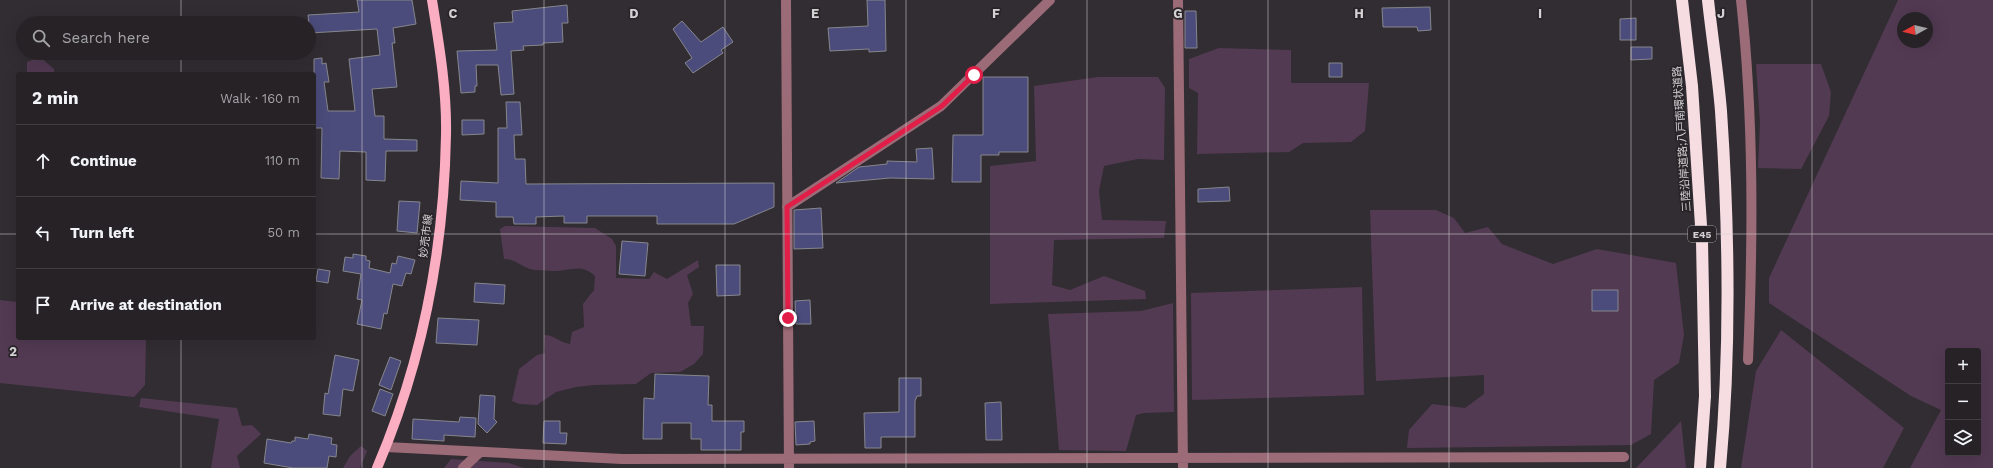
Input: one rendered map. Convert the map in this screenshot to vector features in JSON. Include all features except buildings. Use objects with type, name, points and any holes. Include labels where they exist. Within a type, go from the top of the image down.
[{"type":"highway","name":"三陸沿岸道路;八戸南環状道路","points":[[1682,0],[1692,86],[1702,241],[1705,396],[1700,468]]},
{"type":"highway","name":"E45","points":[[1708,0],[1720,110],[1727,245],[1725,417],[1720,468]]},
{"type":"main road","name":"妙売市線","points":[[377,468],[412,374],[429,299],[439,233],[446,134],[441,58],[432,0]]},
{"type":"street","points":[[786,0],[789,464]]},
{"type":"street","points":[[787,207],[942,106],[1050,0]]},
{"type":"street","points":[[1178,0],[1183,463]]},
{"type":"street","points":[[1741,0],[1746,43],[1751,171],[1752,270],[1748,360]]},
{"type":"street","points":[[386,447],[622,459],[789,464],[1183,463],[1624,457]]},
{"type":"street","points":[[463,468],[480,452]]},
{"type":"shaded area","points":[[1898,0],[1993,0],[1993,468],[1910,468],[1941,410],[1911,396],[1769,303],[1769,278]]},
{"type":"shaded area","points":[[1219,48],[1291,50],[1291,83],[1369,83],[1365,131],[1351,142],[1303,143],[1289,152],[1197,154],[1198,93],[1189,88],[1189,59]]},
{"type":"shaded area","points":[[32,60],[44,60],[54,69],[54,72],[27,72],[27,62]]},
{"type":"shaded area","points":[[1756,64],[1821,64],[1831,92],[1829,116],[1801,169],[1758,168],[1760,123]]},
{"type":"shaded area","points":[[1098,77],[1158,77],[1165,88],[1164,160],[1138,159],[1104,166],[1099,191],[1102,220],[1166,221],[1164,238],[1054,240],[1052,285],[1070,290],[1104,276],[1145,291],[1146,299],[990,304],[990,166],[1036,161],[1034,86]]},
{"type":"shaded area","points":[[1370,210],[1436,210],[1454,218],[1465,233],[1488,227],[1502,244],[1553,264],[1597,249],[1676,263],[1684,335],[1679,363],[1654,380],[1651,434],[1631,445],[1407,448],[1409,430],[1432,404],[1465,408],[1484,394],[1484,375],[1376,381]]},
{"type":"shaded area","points":[[505,226],[595,228],[612,239],[616,246],[616,278],[649,279],[654,272],[667,279],[698,260],[699,267],[687,275],[693,294],[688,303],[691,326],[704,326],[703,354],[694,364],[680,372],[651,373],[636,384],[576,387],[556,392],[537,405],[519,404],[512,401],[519,369],[537,355],[545,353],[544,335],[551,336],[562,342],[570,344],[572,332],[584,327],[583,304],[594,290],[595,276],[584,269],[558,271],[532,270],[511,260],[504,259],[500,229]]},
{"type":"shaded area","points":[[1362,287],[1364,395],[1192,400],[1191,293]]},
{"type":"shaded area","points":[[0,300],[16,302],[16,340],[146,340],[145,385],[134,397],[0,383]]},
{"type":"shaded area","points":[[1173,303],[1174,412],[1144,413],[1136,415],[1126,451],[1059,450],[1048,314],[1141,311]]},
{"type":"shaded area","points":[[1781,330],[1904,428],[1883,468],[1741,468],[1756,371]]},
{"type":"shaded area","points":[[141,398],[237,408],[242,426],[252,425],[261,434],[237,456],[240,468],[211,468],[219,419],[139,407]]},
{"type":"shaded area","points":[[1681,421],[1686,468],[1636,468]]},
{"type":"shaded area","points":[[361,446],[367,451],[360,468],[343,468],[350,456]]},
{"type":"shaded area","points":[[451,459],[509,463],[524,468],[444,468]]},
{"type":"route","points":[[788,318],[787,207],[942,106],[974,75]]}]
